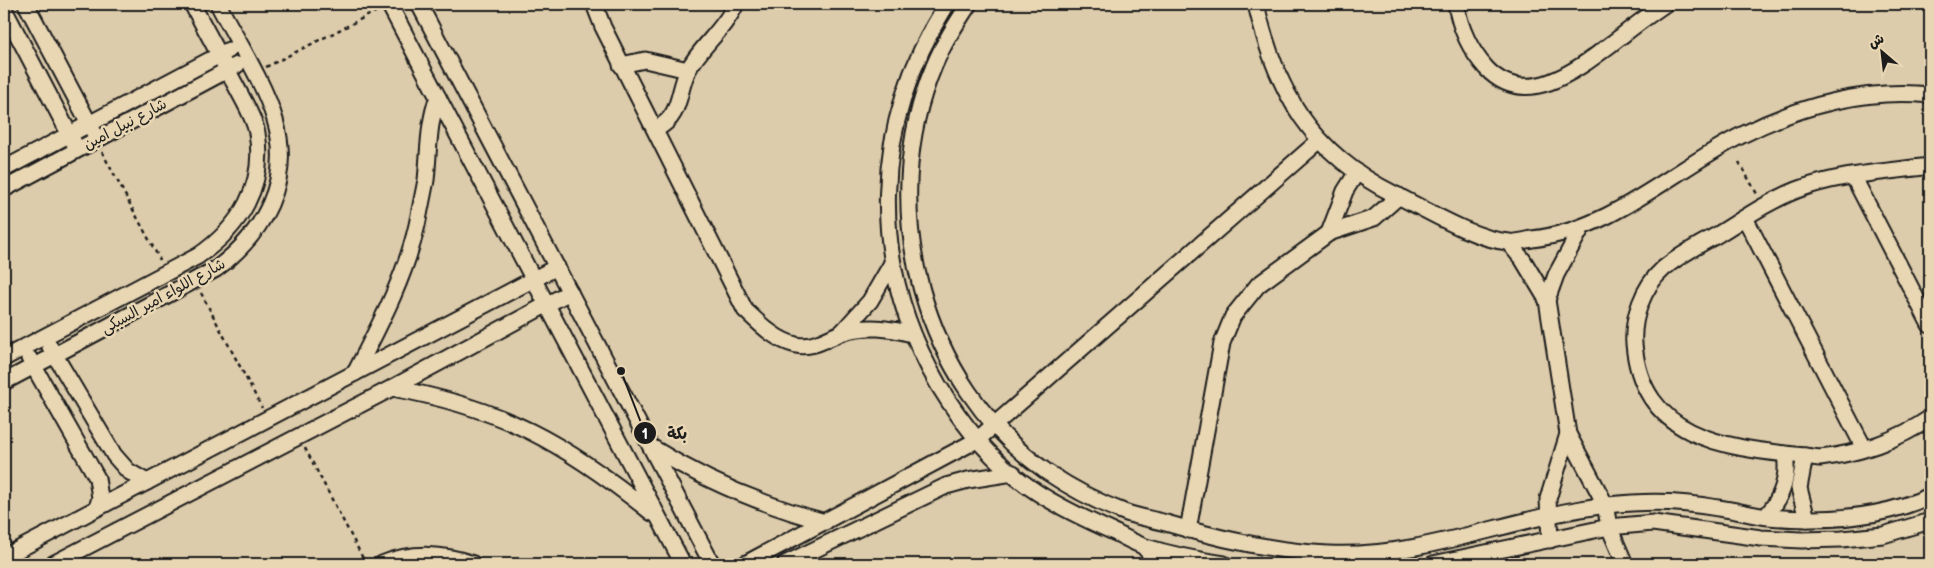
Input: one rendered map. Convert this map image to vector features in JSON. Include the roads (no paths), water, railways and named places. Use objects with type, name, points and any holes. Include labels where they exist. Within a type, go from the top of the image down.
[{"type":"street","points":[[26,4],[97,140]]},
{"type":"street","name":"شارع اللواء امير السبكى","points":[[4,358],[167,272],[218,242],[235,224],[244,210],[256,180],[259,156],[257,132],[248,109],[192,4]]},
{"type":"street","name":"شارع اللواء امير السبكى","points":[[4,382],[195,281],[236,254],[266,216],[275,193],[280,169],[280,144],[273,113],[218,4]]},
{"type":"street","points":[[389,4],[683,564]]},
{"type":"street","points":[[419,4],[712,564]]},
{"type":"street","points":[[428,21],[431,4]]},
{"type":"street","points":[[594,4],[622,65],[746,310],[768,332],[797,345],[820,343],[842,332],[877,327],[912,334]]},
{"type":"street","points":[[656,129],[664,125],[676,112],[688,70],[720,30],[736,4]]},
{"type":"street","points":[[947,4],[916,60],[900,103],[890,149],[886,195],[888,236],[900,299],[912,334],[950,405],[977,440],[1037,493],[1150,548],[1224,564]]},
{"type":"street","points":[[969,4],[952,30],[934,67],[920,110],[912,154],[911,231],[920,286],[932,322],[948,358],[968,392],[994,425],[1026,456],[1049,473],[1087,496],[1126,513],[1247,545],[1333,554],[1424,546],[1605,504],[1653,502],[1714,507],[1766,516],[1807,519],[1845,518],[1882,513],[1930,496]]},
{"type":"street","points":[[1256,4],[1285,92],[1320,140],[1368,181],[1468,231],[1508,242],[1541,238],[1581,229],[1661,185],[1741,136],[1784,116],[1830,102],[1877,95],[1930,95]]},
{"type":"street","points":[[1456,4],[1466,38],[1477,59],[1487,70],[1492,75],[1512,85],[1533,87],[1554,82],[1589,60],[1665,4]]},
{"type":"street","points":[[4,9],[78,150]]},
{"type":"street","name":"شارع نبيل امين","points":[[4,169],[239,45]]},
{"type":"street","points":[[622,65],[645,60],[688,70]]},
{"type":"street","name":"شارع نبيل امين","points":[[4,189],[228,70],[250,66]]},
{"type":"street","points":[[355,374],[383,319],[402,274],[416,228],[425,181],[431,121],[438,97]]},
{"type":"street","points":[[744,564],[977,440],[1320,140]]},
{"type":"street","points":[[1930,166],[1854,176],[1796,190],[1764,207],[1676,260],[1652,282],[1643,297],[1635,327],[1635,354],[1646,390],[1662,411],[1683,428],[1697,436],[1728,447],[1805,456],[1835,456],[1864,448],[1908,431],[1930,418]]},
{"type":"street","points":[[1329,233],[1345,191],[1357,172]]},
{"type":"street","points":[[1854,176],[1930,324]]},
{"type":"street","points":[[1188,530],[1222,343],[1226,329],[1241,303],[1258,285],[1329,233],[1374,218],[1399,196]]},
{"type":"street","points":[[1745,218],[1864,448]]},
{"type":"street","points":[[1547,300],[1560,268],[1581,229]]},
{"type":"street","points":[[1508,242],[1523,260],[1547,300],[1568,434],[1605,504],[1610,527],[1625,564]]},
{"type":"street","points":[[842,332],[870,301],[892,263]]},
{"type":"street","points":[[4,557],[557,267]]},
{"type":"street","points":[[53,564],[298,435],[392,388],[570,292]]},
{"type":"street","points":[[44,337],[114,455],[128,472],[147,482]]},
{"type":"street","points":[[23,348],[97,478],[100,498],[97,508]]},
{"type":"street","points":[[392,388],[434,396],[475,407],[516,423],[554,442],[590,465],[659,518]]},
{"type":"street","points":[[1550,540],[1547,518],[1549,492],[1568,434]]},
{"type":"street","points":[[651,447],[684,467],[743,496],[788,512],[825,522]]},
{"type":"street","points":[[1766,516],[1777,503],[1784,488],[1787,471],[1785,454]]},
{"type":"street","points":[[1805,456],[1799,488],[1807,519]]},
{"type":"street","points":[[785,564],[946,486],[976,478],[1013,473]]},
{"type":"street","points":[[1433,564],[1610,527],[1653,523],[1761,538],[1826,540],[1883,535],[1930,521]]},
{"type":"street","points":[[1150,548],[1163,523]]},
{"type":"street","points":[[1150,548],[1159,564]]},
{"type":"street","points":[[382,564],[407,557],[437,555],[473,564]]},
{"type":"place","name":"بكة","points":[[621,371]]}]
